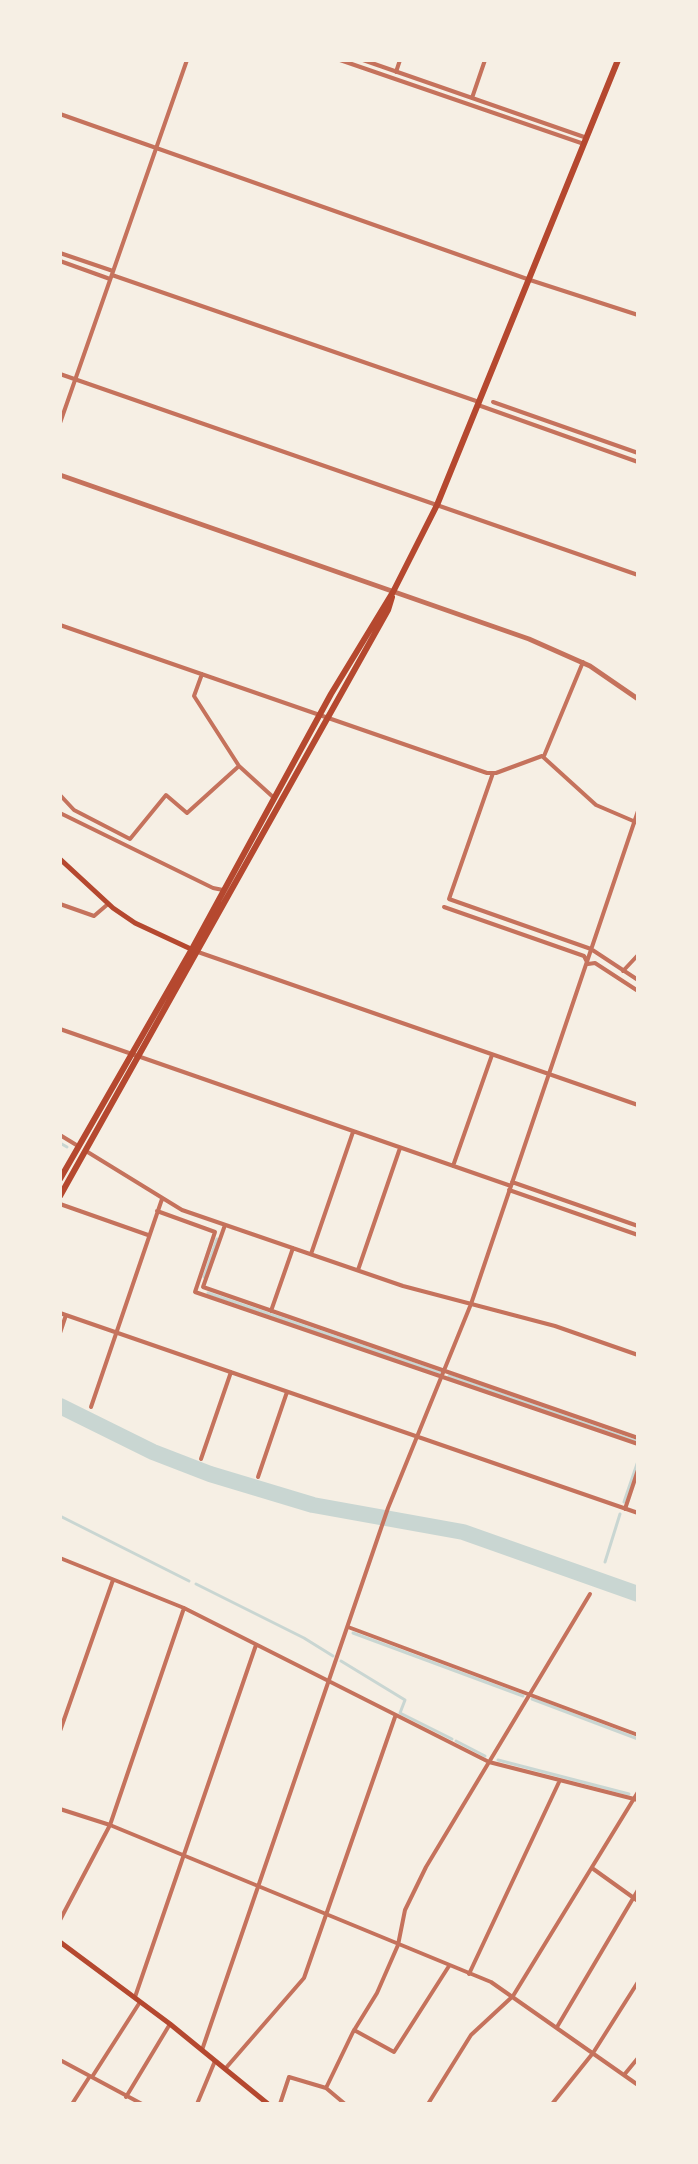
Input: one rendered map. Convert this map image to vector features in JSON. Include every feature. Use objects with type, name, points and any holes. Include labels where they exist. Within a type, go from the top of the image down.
[{"type":"highway","points":[[60,1196],[82,1148],[393,592],[437,505],[618,60]]},
{"type":"highway","points":[[194,950],[275,799],[324,716]]},
{"type":"highway","points":[[60,1179],[82,1148]]},
{"type":"main road","points":[[60,859],[108,904],[135,923],[194,950]]},
{"type":"main road","points":[[60,1942],[138,1999],[268,2104]]},
{"type":"street","points":[[60,423],[187,60]]},
{"type":"street","points":[[340,60],[585,141]]},
{"type":"street","points":[[363,60],[585,141]]},
{"type":"street","points":[[396,72],[400,60]]},
{"type":"street","points":[[472,98],[485,60]]},
{"type":"street","points":[[60,114],[530,280],[638,315]]},
{"type":"street","points":[[60,253],[112,275],[638,462]]},
{"type":"street","points":[[60,261],[112,275]]},
{"type":"street","points":[[60,374],[638,575]]},
{"type":"street","points":[[493,402],[638,453]]},
{"type":"street","points":[[60,475],[529,639],[583,662],[638,699]]},
{"type":"street","points":[[60,625],[487,773],[544,757],[596,805],[636,822]]},
{"type":"street","points":[[544,757],[583,662]]},
{"type":"street","points":[[202,674],[194,696],[239,766],[275,799]]},
{"type":"street","points":[[127,845],[166,795],[187,813],[239,766]]},
{"type":"street","points":[[493,773],[449,899],[591,949],[638,980]]},
{"type":"street","points":[[60,795],[74,810],[130,839]]},
{"type":"street","points":[[202,2050],[386,1514],[471,1304],[638,811]]},
{"type":"street","points":[[60,813],[224,891]]},
{"type":"street","points":[[60,904],[94,916],[108,904]]},
{"type":"street","points":[[444,907],[584,956],[588,964],[595,963],[638,991]]},
{"type":"street","points":[[194,950],[638,1105]]},
{"type":"street","points":[[623,971],[638,955]]},
{"type":"street","points":[[60,1029],[511,1186],[638,1226]]},
{"type":"street","points":[[453,1166],[492,1055]]},
{"type":"street","points":[[311,1254],[354,1131]]},
{"type":"street","points":[[60,1135],[182,1210],[403,1286],[555,1326],[638,1355]]},
{"type":"street","points":[[358,1270],[401,1147]]},
{"type":"street","points":[[511,1186],[638,1235]]},
{"type":"street","points":[[91,1407],[162,1199]]},
{"type":"street","points":[[60,1204],[149,1235]]},
{"type":"street","points":[[157,1211],[215,1232],[195,1292],[638,1441]]},
{"type":"street","points":[[225,1225],[203,1287],[443,1374]]},
{"type":"street","points":[[271,1311],[293,1248]]},
{"type":"street","points":[[60,1333],[63,1314],[638,1513]]},
{"type":"street","points":[[201,1459],[231,1372]]},
{"type":"street","points":[[258,1477],[287,1392]]},
{"type":"street","points":[[625,1509],[638,1470]]},
{"type":"street","points":[[60,1558],[184,1608],[489,1762],[636,1799]]},
{"type":"street","points":[[60,1731],[113,1580]]},
{"type":"street","points":[[326,2088],[354,2030],[377,1993],[398,1945],[405,1910],[426,1867],[590,1594]]},
{"type":"street","points":[[60,1920],[110,1825],[184,1608]]},
{"type":"street","points":[[348,1627],[638,1735]]},
{"type":"street","points":[[72,2104],[138,1999],[183,1856],[256,1645]]},
{"type":"street","points":[[225,2069],[304,1978],[395,1716]]},
{"type":"street","points":[[469,1974],[560,1780]]},
{"type":"street","points":[[428,2104],[471,2035],[513,1996],[638,1792]]},
{"type":"street","points":[[60,1809],[110,1825],[491,1982],[638,2085]]},
{"type":"street","points":[[592,1868],[636,1900]]},
{"type":"street","points":[[557,2027],[636,1900],[638,1890]]},
{"type":"street","points":[[354,2030],[394,2052],[449,1966]]},
{"type":"street","points":[[552,2104],[593,2053],[638,1982]]},
{"type":"street","points":[[124,2104],[170,2024]]},
{"type":"street","points":[[624,2075],[638,2058]]},
{"type":"street","points":[[60,2060],[142,2104]]},
{"type":"street","points":[[197,2104],[215,2061]]},
{"type":"street","points":[[280,2104],[289,2077],[326,2088],[345,2104]]},
{"type":"waterway","points":[[60,1143],[67,1147]]},
{"type":"waterway","points":[[204,1277],[217,1239]]},
{"type":"waterway","points":[[208,1293],[440,1373]]},
{"type":"waterway","points":[[449,1376],[638,1442]]},
{"type":"waterway","points":[[60,1406],[153,1452],[210,1474],[313,1505],[463,1532],[638,1594]]},
{"type":"waterway","points":[[624,1502],[638,1461]]},
{"type":"waterway","points":[[605,1562],[620,1514]]},
{"type":"waterway","points":[[60,1516],[189,1581]]},
{"type":"waterway","points":[[597,1579],[600,1575]]},
{"type":"waterway","points":[[196,1584],[304,1638],[333,1656]]},
{"type":"waterway","points":[[353,1633],[523,1696]]},
{"type":"waterway","points":[[341,1661],[405,1700],[400,1713],[452,1739]]},
{"type":"waterway","points":[[532,1699],[638,1739]]},
{"type":"waterway","points":[[456,1741],[485,1756]]},
{"type":"waterway","points":[[498,1760],[629,1794]]}]
